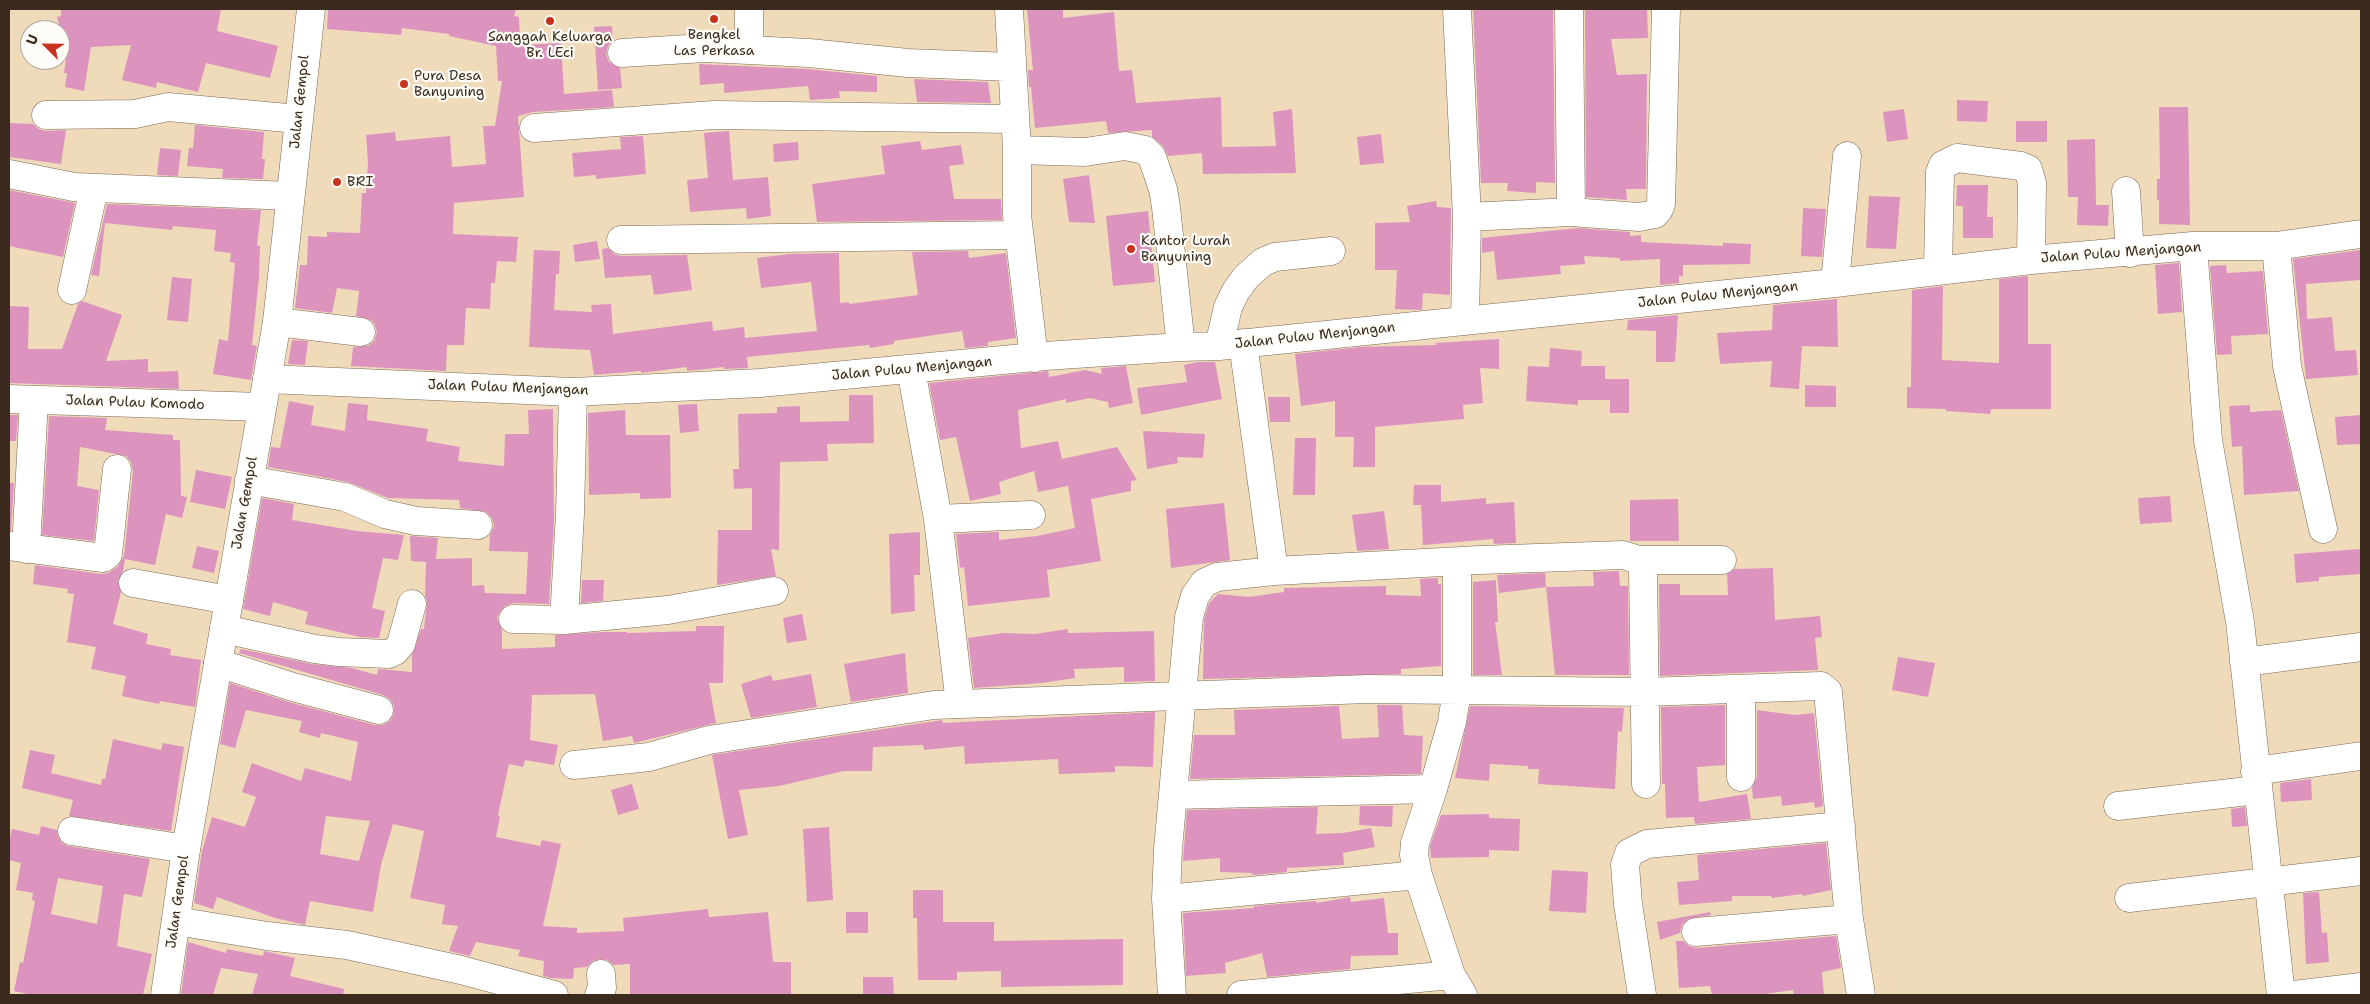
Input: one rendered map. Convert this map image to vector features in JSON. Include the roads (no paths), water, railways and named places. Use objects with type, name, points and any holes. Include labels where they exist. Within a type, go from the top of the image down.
[{"type":"street","name":"Jalan Gempol","points":[[165,995],[186,849],[277,322],[311,9]]},
{"type":"street","points":[[748,9],[749,50]]},
{"type":"street","points":[[1009,9],[1017,150],[1018,235],[1034,358]]},
{"type":"street","points":[[1457,9],[1467,217],[1465,321]]},
{"type":"street","points":[[1569,9],[1571,212]]},
{"type":"street","points":[[1467,217],[1571,212],[1640,217],[1655,214],[1659,210],[1661,204],[1666,9]]},
{"type":"street","points":[[622,53],[705,48],[809,53],[908,63],[1012,67]]},
{"type":"street","points":[[46,115],[135,114],[168,107],[298,119]]},
{"type":"street","points":[[534,128],[714,115],[1014,120]]},
{"type":"street","points":[[1017,150],[1086,152],[1125,146],[1146,150],[1152,157],[1163,189],[1166,208],[1181,347]]},
{"type":"street","points":[[1834,283],[1847,156]]},
{"type":"street","points":[[1938,269],[1940,172],[1943,165],[1957,158],[2021,166],[2028,169],[2032,183],[2031,260]]},
{"type":"street","points":[[9,174],[74,187],[290,196]]},
{"type":"street","points":[[72,290],[94,188]]},
{"type":"street","points":[[2126,191],[2130,253]]},
{"type":"street","name":"Jalan Pulau Menjangan","points":[[267,379],[573,392],[760,383],[1034,358],[1231,345],[1834,283],[1938,269],[2193,246],[2276,246],[2361,234]]},
{"type":"street","points":[[621,240],[1018,235]]},
{"type":"street","points":[[2193,246],[2208,440],[2240,622],[2281,995]]},
{"type":"street","points":[[2276,246],[2288,366],[2323,529]]},
{"type":"street","points":[[1274,571],[1231,345],[1228,307],[1246,276],[1263,262],[1275,257],[1331,251]]},
{"type":"street","points":[[277,322],[361,332]]},
{"type":"street","points":[[910,369],[938,519],[960,704]]},
{"type":"street","points":[[564,620],[570,514],[573,392]]},
{"type":"street","points":[[21,400],[17,547],[103,558],[108,554],[117,470]]},
{"type":"street","name":"Jalan Pulau Komodo","points":[[21,400],[262,407]]},
{"type":"street","points":[[249,480],[345,497],[385,514],[416,521],[478,525]]},
{"type":"street","points":[[938,519],[1031,515]]},
{"type":"street","points":[[1172,995],[1166,899],[1173,795],[1189,617],[1196,596],[1204,583],[1217,576],[1274,571],[1458,562],[1623,555],[1639,560],[1722,560]]},
{"type":"street","points":[[1639,560],[1643,569],[1646,784]]},
{"type":"street","points":[[1241,995],[1457,985],[1418,875],[1414,843],[1433,789],[1452,722],[1456,691],[1458,562]]},
{"type":"street","points":[[134,583],[229,600]]},
{"type":"street","points":[[513,619],[564,620],[668,610],[774,591]]},
{"type":"street","points":[[224,629],[315,649],[389,654],[395,651],[401,644],[412,604]]},
{"type":"street","points":[[2244,662],[2361,647]]},
{"type":"street","points":[[218,662],[294,687],[378,710]]},
{"type":"street","points":[[574,765],[649,757],[695,743],[882,712],[960,704],[1367,689],[1645,692],[1741,690],[1815,685],[1825,688],[1828,692],[1842,826],[1849,919],[1861,995]]},
{"type":"street","points":[[1741,690],[1741,777]]},
{"type":"street","points":[[2118,806],[2256,781],[2361,756]]},
{"type":"street","points":[[1173,795],[1433,789]]},
{"type":"street","points":[[1642,995],[1628,904],[1625,865],[1628,853],[1647,844],[1842,826]]},
{"type":"street","points":[[72,831],[186,849]]},
{"type":"street","points":[[2129,898],[2361,871]]},
{"type":"street","points":[[1166,899],[1418,875]]},
{"type":"street","points":[[1696,932],[1849,919]]},
{"type":"street","points":[[176,921],[266,936],[347,944],[461,970],[554,995]]},
{"type":"street","points":[[2294,995],[2361,987]]},
{"type":"place","name":"Bengkel Las Perkasa","points":[[714,19]]},
{"type":"place","name":"Sanggah Keluarga Br. LEci","points":[[550,21]]},
{"type":"place","name":"Pura Desa Banyuning","points":[[404,84]]},
{"type":"place","name":"BRI","points":[[337,182]]},
{"type":"place","name":"Kantor Lurah Banyuning","points":[[1131,249]]}]
